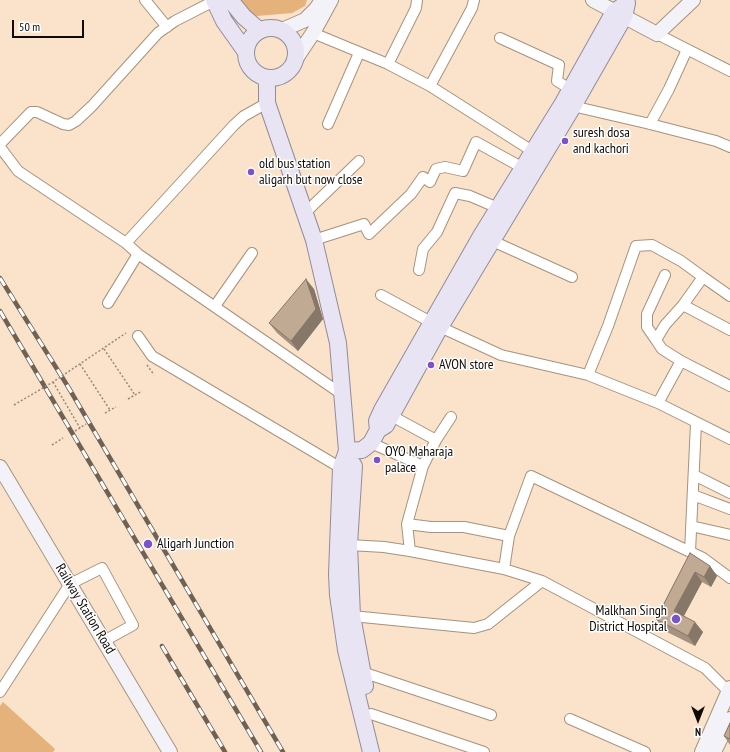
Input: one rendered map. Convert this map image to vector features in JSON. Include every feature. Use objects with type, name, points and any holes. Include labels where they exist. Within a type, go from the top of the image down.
[{"type":"main road","points":[[230,0],[244,17],[259,30]]},
{"type":"main road","points":[[214,1],[224,21],[246,52]]},
{"type":"main road","points":[[374,437],[377,421],[402,385],[486,239],[623,8]]},
{"type":"main road","points":[[275,28],[282,30],[292,39],[296,53],[295,60],[292,66],[282,76],[267,78],[251,70],[246,52],[250,39],[259,30],[275,28]]},
{"type":"main road","points":[[267,78],[268,103],[306,212],[334,322],[343,395],[345,459],[337,574],[338,603],[346,650],[371,752]]},
{"type":"main road","points":[[486,239],[498,208],[523,168],[537,155]]},
{"type":"main road","points":[[345,459],[362,450],[386,425],[402,385]]},
{"type":"main road","points":[[345,459],[354,466],[349,545],[352,616],[371,714],[382,752]]},
{"type":"street","points":[[145,0],[167,27]]},
{"type":"street","points":[[282,30],[305,20],[316,10],[322,0]]},
{"type":"street","points":[[295,60],[313,33],[331,0]]},
{"type":"street","points":[[388,64],[416,8],[417,0]]},
{"type":"street","points":[[430,86],[472,8],[474,0]]},
{"type":"street","points":[[593,0],[623,8],[657,34],[730,71]]},
{"type":"street","points":[[657,34],[693,0]]},
{"type":"street","points":[[214,1],[158,33],[76,122],[69,125],[63,124],[37,112],[32,112],[0,145],[18,171],[126,243],[138,254],[343,395]]},
{"type":"street","points":[[313,33],[388,64],[430,86],[537,155]]},
{"type":"street","points":[[500,38],[559,65],[557,81],[568,100],[650,124],[716,141],[730,147]]},
{"type":"street","points":[[328,124],[359,53]]},
{"type":"street","points":[[650,124],[669,89],[685,54]]},
{"type":"street","points":[[126,243],[224,135],[244,116],[268,103]]},
{"type":"street","points":[[314,240],[364,224],[369,234],[410,194],[423,177],[430,182],[436,169],[445,167],[462,171],[476,142],[523,168]]},
{"type":"street","points":[[306,212],[359,161]]},
{"type":"street","points":[[419,270],[423,249],[437,232],[455,194],[470,196],[498,208]]},
{"type":"street","points":[[486,239],[572,277]]},
{"type":"street","points":[[588,375],[608,326],[636,246],[652,245],[681,261],[730,296]]},
{"type":"street","points":[[215,306],[252,252]]},
{"type":"street","points":[[108,303],[138,254]]},
{"type":"street","points":[[665,275],[647,314],[647,327],[662,349],[681,361],[730,386]]},
{"type":"street","points":[[656,340],[665,325],[683,305],[702,277]]},
{"type":"street","points":[[381,295],[436,325],[501,355],[588,375],[658,403],[730,439]]},
{"type":"street","points":[[683,305],[730,330]]},
{"type":"street","points":[[138,336],[152,356],[345,459]]},
{"type":"street","points":[[658,403],[681,361]]},
{"type":"street","points":[[390,415],[436,440]]},
{"type":"street","points":[[410,551],[407,524],[423,466],[436,440],[451,417]]},
{"type":"street","points":[[690,552],[696,423]]},
{"type":"street","points":[[374,437],[423,466]]},
{"type":"street","name":"Railway Station Road","points":[[0,467],[170,752]]},
{"type":"street","points":[[694,475],[730,493]]},
{"type":"street","points":[[504,569],[509,536],[531,476],[703,558],[730,578]]},
{"type":"street","points":[[693,495],[730,510]]},
{"type":"street","points":[[407,524],[430,527],[464,527],[509,536]]},
{"type":"street","points":[[691,526],[730,536]]},
{"type":"street","points":[[349,545],[384,547],[410,551],[504,569],[542,581],[699,665],[730,691],[702,752]]},
{"type":"street","points":[[0,692],[70,584],[102,568],[133,624],[104,641]]},
{"type":"street","points":[[352,616],[457,628],[474,628],[488,624],[542,581]]},
{"type":"street","points":[[362,672],[491,715]]},
{"type":"street","points":[[371,714],[484,752]]},
{"type":"street","points":[[570,719],[645,752]]},
{"type":"street","points":[[714,752],[730,719]]},
{"type":"path","points":[[14,405],[80,364],[126,333]]},
{"type":"path","points":[[104,348],[135,395]]},
{"type":"path","points":[[145,361],[154,375]]},
{"type":"path","points":[[80,364],[110,410]]},
{"type":"path","points":[[52,382],[80,428]]},
{"type":"path","points":[[128,399],[142,391]]},
{"type":"path","points":[[105,413],[116,407]]},
{"type":"path","points":[[75,431],[86,424]]},
{"type":"path","points":[[52,445],[63,438]]},
{"type":"shaded area","points":[[235,0],[307,0],[305,6],[292,13],[257,16],[239,10]]},
{"type":"shaded area","points":[[3,702],[55,749],[53,752],[0,752],[0,706]]},
{"type":"building","points":[[306,279],[316,309],[291,341],[269,323]]},
{"type":"building","points":[[690,553],[710,566],[704,577],[695,572],[674,611],[695,622],[688,636],[656,619]]},
{"type":"building","points":[[730,723],[730,739],[724,736]]},
{"type":"railway","points":[[0,278],[67,385],[283,752]]},
{"type":"railway","points":[[0,311],[261,752]]},
{"type":"railway","points":[[162,646],[225,752]]},
{"type":"place","name":"suresh dosa and kachori","points":[[565,141]]},
{"type":"place","name":"old bus station aligarh but now close","points":[[251,172]]},
{"type":"place","name":"AVON store","points":[[431,365]]},
{"type":"place","name":"OYO Maharaja palace","points":[[377,460]]},
{"type":"place","name":"Aligarh Junction","points":[[148,544]]},
{"type":"place","name":"Malkhan Singh District Hospital","points":[[676,619]]}]
